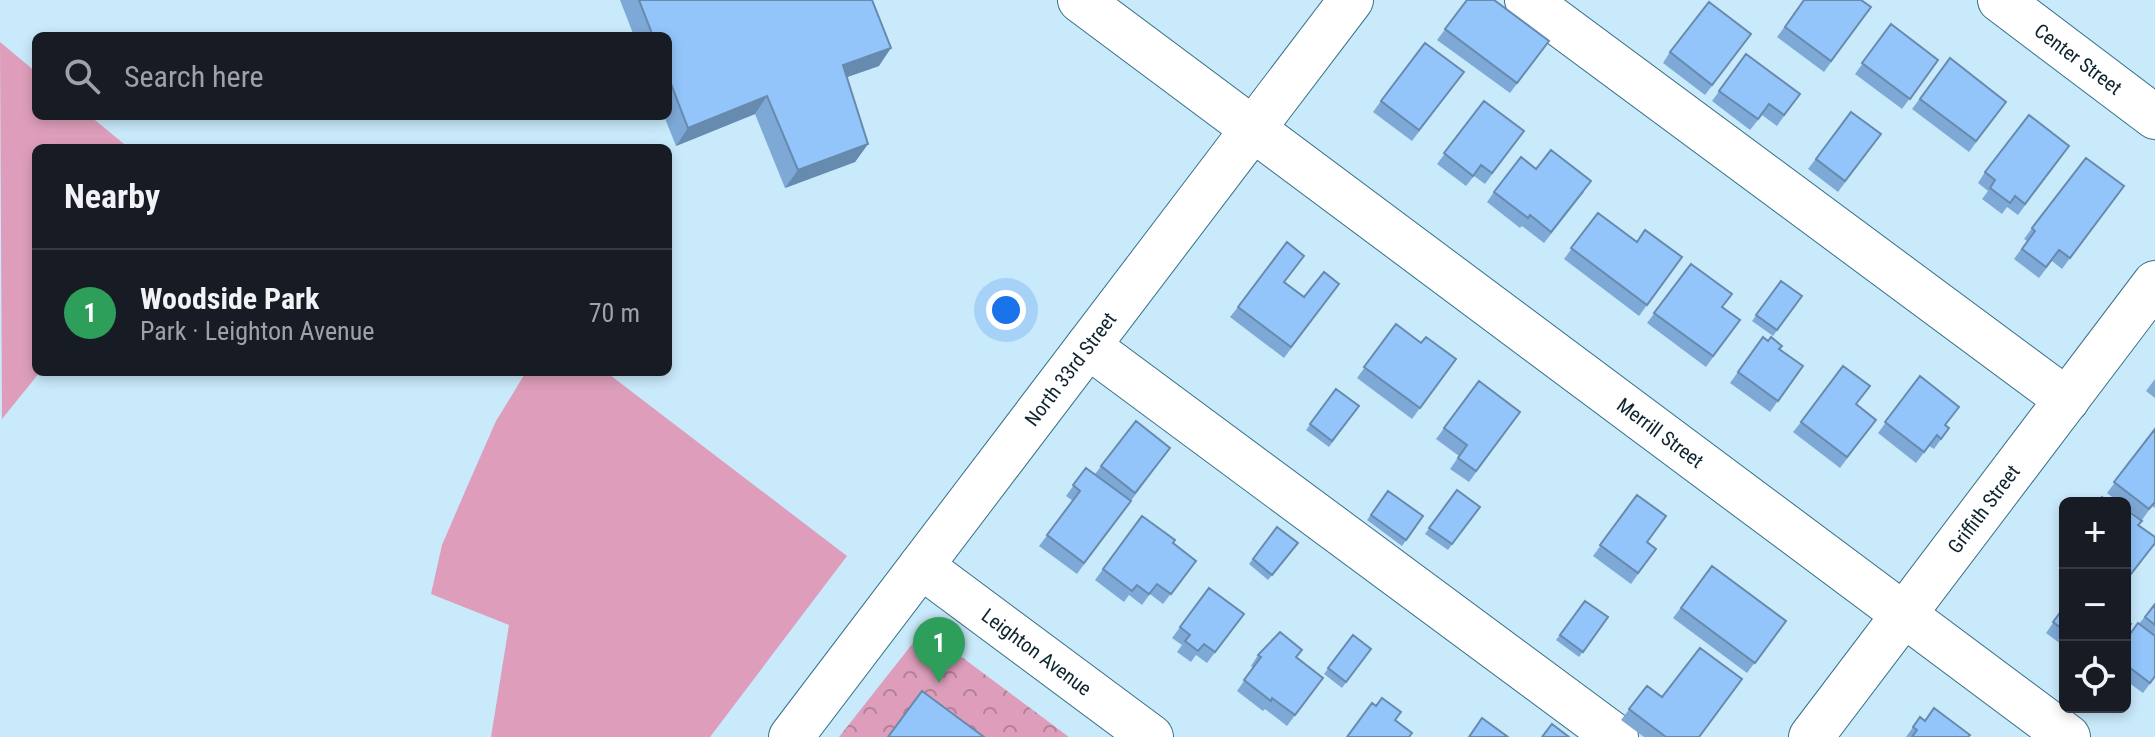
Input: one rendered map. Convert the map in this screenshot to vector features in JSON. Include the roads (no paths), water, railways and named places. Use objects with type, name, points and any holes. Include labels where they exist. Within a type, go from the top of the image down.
[{"type":"street","name":"Merrill Street","points":[[1080,0],[2068,737]]},
{"type":"street","name":"North 33rd Street","points":[[791,737],[1351,0]]},
{"type":"street","points":[[1527,0],[2067,400]]},
{"type":"street","name":"Center Street","points":[[2000,0],[2155,117]]},
{"type":"street","name":"Griffith Street","points":[[1811,737],[2155,283]]},
{"type":"street","points":[[1088,346],[1616,737]]},
{"type":"street","name":"Leighton Avenue","points":[[921,566],[1151,737]]},
{"type":"place","name":"Woodside Park","points":[[939,683]]}]
